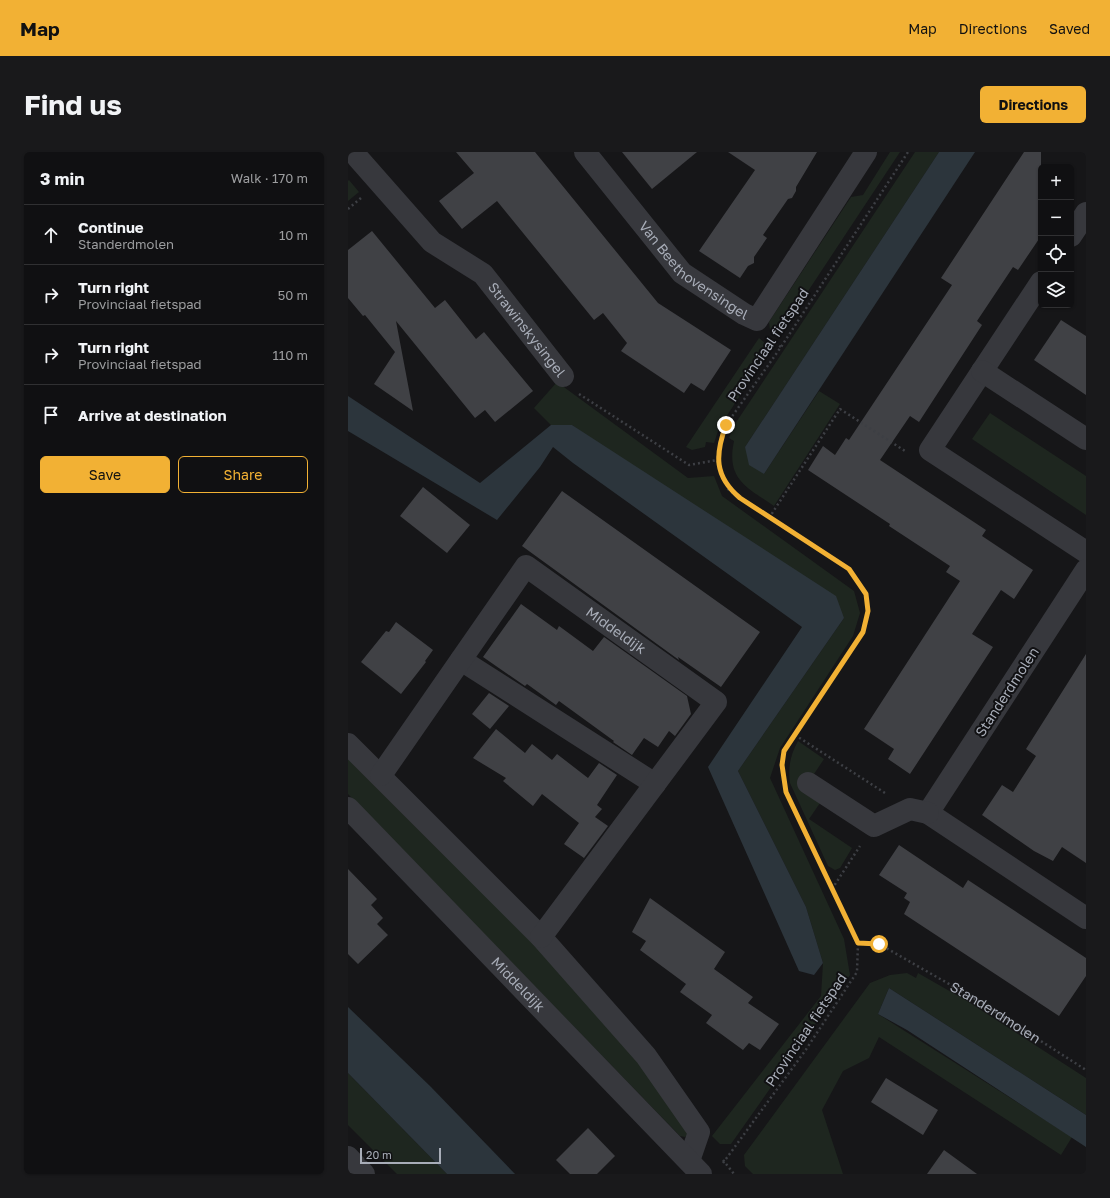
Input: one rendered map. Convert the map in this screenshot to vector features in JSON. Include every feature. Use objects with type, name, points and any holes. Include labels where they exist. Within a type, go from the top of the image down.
[{"type":"street","name":"Van Beethovensingel","points":[[585,152],[682,273],[744,314],[758,320],[866,152]]},
{"type":"street","name":"Strawinskysingel","points":[[357,159],[432,242],[483,274],[564,376]]},
{"type":"street","points":[[1074,231],[1086,213]]},
{"type":"street","points":[[1038,287],[930,450],[1086,552]]},
{"type":"street","points":[[982,371],[1086,439]]},
{"type":"street","name":"Middeldijk","points":[[381,775],[526,566],[716,702],[541,937]]},
{"type":"street","name":"Standerdmolen","points":[[919,811],[1086,570]]},
{"type":"street","points":[[461,660],[655,784]]},
{"type":"street","name":"Middeldijk","points":[[348,744],[381,775],[541,937],[646,1056],[699,1132],[695,1167]]},
{"type":"street","points":[[808,783],[874,826],[919,811],[1086,918]]},
{"type":"street","name":"Middeldijk","points":[[348,808],[695,1167]]},
{"type":"street","points":[[348,1157],[364,1174]]},
{"type":"path","name":"Provinciaal fietspad","points":[[717,460],[720,441],[726,425],[781,347],[908,152]]},
{"type":"path","name":"Strawinskysingel","points":[[564,376],[577,392],[689,465],[717,460]]},
{"type":"path","points":[[769,518],[840,409],[909,454],[930,450]]},
{"type":"path","points":[[717,460],[728,488],[769,518],[849,569],[866,594],[868,611],[863,632],[784,751],[782,765],[784,779]]},
{"type":"path","points":[[795,735],[919,811]]},
{"type":"path","name":"Provinciaal fietspad","points":[[734,1174],[724,1162],[805,1051],[857,972],[858,943],[789,799]]},
{"type":"path","points":[[832,889],[874,826]]},
{"type":"path","name":"Standerdmolen","points":[[858,943],[879,944],[976,1000],[1086,1070]]},
{"type":"shaded area","points":[[890,152],[900,152],[781,332],[775,333],[770,330],[769,322],[851,197],[863,195]]},
{"type":"shaded area","points":[[915,152],[939,152],[745,447],[764,474],[819,391],[840,404],[774,506],[740,481],[733,465],[732,454],[734,441],[729,438],[733,427]]},
{"type":"shaded area","points":[[939,152],[975,152],[764,474],[749,465],[745,447]]},
{"type":"shaded area","points":[[349,180],[359,192],[348,201],[348,181]]},
{"type":"shaded area","points":[[759,338],[766,344],[768,352],[719,428],[714,443],[706,442],[705,447],[692,450],[686,447]]},
{"type":"shaded area","points":[[557,382],[688,478],[714,476],[722,496],[854,591],[860,613],[853,636],[780,748],[770,778],[844,939],[850,975],[731,1144],[720,1144],[712,1136],[821,996],[823,963],[806,907],[738,771],[844,618],[572,425],[551,425],[534,408]]},
{"type":"shaded area","points":[[348,396],[480,483],[551,425],[572,425],[836,596],[844,618],[738,771],[806,907],[823,963],[814,975],[799,971],[708,767],[802,627],[573,463],[553,447],[540,467],[497,520],[348,431]]},
{"type":"shaded area","points":[[990,413],[1086,476],[1086,515],[972,439]]},
{"type":"shaded area","points":[[798,741],[824,759],[802,792],[820,803],[809,819],[852,848],[840,868],[835,870],[828,866],[790,783],[790,762]]},
{"type":"shaded area","points":[[348,754],[507,911],[657,1079],[690,1134],[685,1137],[680,1136],[348,794]]},
{"type":"shaded area","points":[[907,973],[916,978],[918,973],[967,1001],[1086,1078],[1086,1115],[889,988],[878,1014],[1072,1137],[1061,1155],[879,1037],[869,1058],[843,1071],[822,1110],[843,1174],[753,1174],[745,1166],[744,1155],[870,983],[890,975]]},
{"type":"shaded area","points":[[889,988],[1086,1115],[1086,1147],[907,1030],[878,1014]]},
{"type":"shaded area","points":[[348,1007],[430,1086],[515,1174],[447,1174],[348,1073]]},
{"type":"shaded area","points":[[348,1073],[447,1174],[397,1174],[348,1125]]},
{"type":"building","points":[[456,152],[535,152],[658,303],[731,350],[704,391],[691,383],[684,393],[621,351],[627,343],[603,313],[594,320],[497,201],[462,229],[439,201],[474,173]]},
{"type":"building","points":[[622,152],[697,152],[652,189]]},
{"type":"building","points":[[728,152],[817,152],[796,187],[796,191],[792,198],[788,199],[763,235],[767,238],[754,257],[754,263],[748,266],[740,278],[699,251],[755,170]]},
{"type":"building","points":[[1024,152],[1041,152],[1041,164],[1038,164],[1038,240],[1018,270],[1013,267],[977,321],[982,325],[919,422],[910,416],[880,460],[986,530],[982,536],[1033,570],[1014,599],[1001,590],[972,634],[993,647],[910,774],[888,759],[894,749],[864,729],[960,581],[946,572],[950,566],[808,470],[823,446],[835,455],[846,438],[849,440],[952,285],[941,278]]},
{"type":"building","points":[[372,231],[435,308],[445,300],[476,339],[484,332],[533,391],[495,422],[485,410],[475,418],[396,321],[413,411],[374,384],[395,352],[365,315],[363,316],[348,298],[348,250]]},
{"type":"building","points":[[1061,320],[1086,336],[1086,395],[1034,360]]},
{"type":"building","points":[[423,487],[470,525],[447,553],[400,516]]},
{"type":"building","points":[[562,491],[760,632],[721,687],[678,657],[679,660],[522,546]]},
{"type":"building","points":[[521,604],[557,630],[559,626],[593,651],[604,637],[687,696],[691,714],[675,736],[669,731],[658,747],[644,738],[632,755],[559,701],[556,705],[527,684],[525,686],[483,657]]},
{"type":"building","points":[[396,622],[433,650],[425,661],[426,662],[401,694],[361,662],[386,631],[389,632]]},
{"type":"building","points":[[1086,654],[1086,863],[1062,847],[1053,861],[1034,851],[982,815],[1002,785],[1013,792],[1036,756],[1026,749]]},
{"type":"building","points":[[489,693],[509,706],[490,729],[472,714]]},
{"type":"building","points":[[496,729],[525,753],[532,744],[552,760],[557,754],[588,778],[599,763],[617,775],[597,805],[602,809],[595,817],[608,826],[584,858],[564,844],[579,823],[542,794],[533,806],[503,781],[506,778],[473,758]]},
{"type":"building","points":[[899,845],[963,888],[968,880],[1086,958],[1086,976],[1059,1016],[904,914],[910,902],[904,898],[907,893],[879,875]]},
{"type":"building","points":[[348,869],[377,899],[371,905],[383,918],[377,924],[388,935],[358,964],[348,954]]},
{"type":"building","points":[[650,898],[725,952],[714,969],[753,997],[748,1003],[779,1024],[760,1050],[749,1043],[743,1050],[706,1023],[712,1015],[680,992],[686,984],[640,950],[646,941],[632,932]]},
{"type":"building","points":[[886,1078],[938,1110],[923,1135],[871,1102]]},
{"type":"building","points":[[588,1128],[615,1156],[597,1174],[570,1174],[556,1160]]},
{"type":"building","points":[[944,1150],[977,1174],[927,1174]]},
{"type":"route","points":[[726,425],[720,441],[717,460],[728,488],[740,498],[849,569],[866,594],[868,611],[863,632],[784,751],[782,765],[786,792],[858,943],[879,944]]}]
